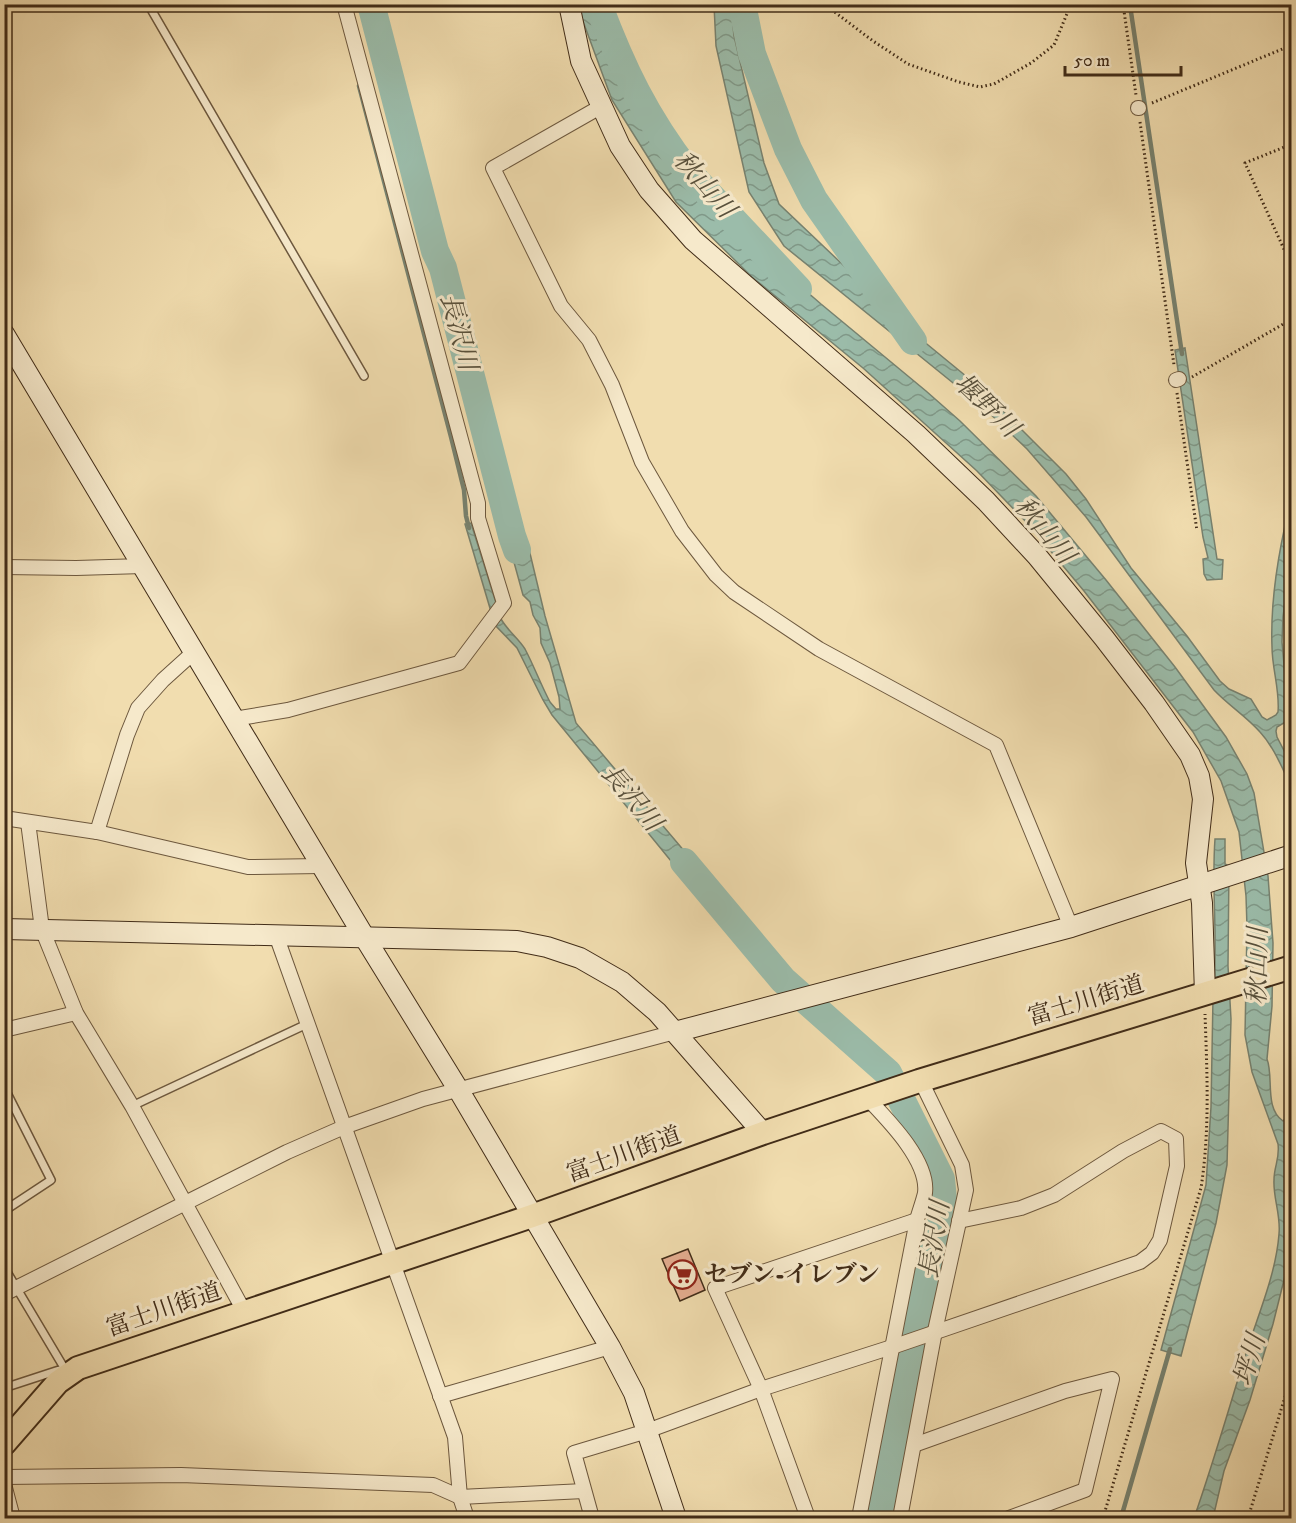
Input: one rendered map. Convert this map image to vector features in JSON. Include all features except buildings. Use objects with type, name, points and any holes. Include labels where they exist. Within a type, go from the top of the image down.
[{"type":"main road","name":"富士川街道","points":[[4,1444],[66,1371],[532,1216],[868,1098],[1292,967]]},
{"type":"street","points":[[234,719],[288,710],[459,663],[504,603],[478,518],[478,503],[344,4]]},
{"type":"street","points":[[569,4],[581,61],[620,146],[649,190],[693,240],[916,434],[986,501],[1037,556],[1154,703],[1190,755],[1199,776],[1203,799],[1196,863],[1205,883],[1203,914],[1210,992]]},
{"type":"street","points":[[602,106],[492,168],[561,306],[589,340],[612,385],[642,462],[682,531],[716,576],[734,592],[819,649],[996,745],[1071,927]]},
{"type":"street","points":[[4,334],[321,866],[458,1089],[610,1347],[634,1393],[676,1518]]},
{"type":"street","points":[[4,567],[143,566]]},
{"type":"street","points":[[98,832],[127,735],[138,708],[163,680],[194,652]]},
{"type":"street","points":[[4,818],[98,832],[248,867],[321,866]]},
{"type":"street","points":[[28,822],[42,929],[76,1013],[132,1106],[244,1311]]},
{"type":"street","points":[[11,1291],[287,1152],[344,1127],[423,1099],[1071,927],[1292,855]]},
{"type":"street","points":[[4,928],[517,942],[547,947],[580,958],[621,982],[657,1012],[763,1133]]},
{"type":"street","points":[[276,935],[455,1437],[460,1497],[467,1518]]},
{"type":"street","points":[[4,1030],[76,1013]]},
{"type":"street","points":[[900,1518],[934,1331],[966,1190],[962,1165],[920,1081]]},
{"type":"street","points":[[860,1518],[895,1346],[916,1220],[925,1192],[923,1173],[904,1138],[868,1098]]},
{"type":"street","points":[[592,1518],[574,1454],[1140,1262],[1152,1253],[1160,1240],[1177,1166],[1176,1139],[1161,1131],[1054,1196],[1022,1208],[958,1221]]},
{"type":"street","points":[[808,1518],[761,1389],[716,1288],[916,1220]]},
{"type":"street","points":[[440,1396],[610,1347]]},
{"type":"street","points":[[914,1444],[1065,1391],[1112,1379],[1085,1490],[1046,1512],[1009,1518]]},
{"type":"street","points":[[4,1477],[181,1475],[433,1485],[460,1497],[584,1491]]},
{"type":"street","points":[[4,1484],[13,1518]]},
{"type":"lane","points":[[148,4],[364,376]]},
{"type":"lane","points":[[132,1106],[307,1024]]},
{"type":"lane","points":[[4,1087],[51,1180],[4,1211]]},
{"type":"lane","points":[[4,1267],[11,1291],[66,1371],[4,1388]]},
{"type":"path","points":[[824,4],[908,64],[980,87],[994,84],[1031,63],[1054,45],[1071,4]]},
{"type":"path","points":[[1134,4],[1123,7],[1142,106],[1182,379],[1197,531]]},
{"type":"path","points":[[1142,106],[1292,45]]},
{"type":"path","points":[[1292,144],[1245,164],[1292,267]]},
{"type":"path","points":[[1182,379],[1292,319]]},
{"type":"path","points":[[1103,1518],[1200,1188],[1205,1157],[1210,992]]},
{"type":"path","points":[[1248,1518],[1292,1374]]},
{"type":"path","points":[[1288,1518],[1292,1507]]},
{"type":"water","name":"坪川","points":[[577,5],[594,5],[626,92],[701,200],[960,421],[1036,496],[1175,667],[1226,737],[1247,774],[1254,793],[1268,876],[1273,943],[1272,1006],[1267,1059],[1273,1108],[1283,1121],[1287,1117],[1291,1087],[1291,1252],[1273,1324],[1250,1400],[1224,1471],[1213,1518],[1194,1518],[1270,1279],[1279,1227],[1274,1187],[1278,1144],[1252,1072],[1245,1035],[1247,927],[1239,832],[1221,781],[1193,732],[1084,591],[1028,524],[977,471],[863,368],[752,277],[676,202],[612,100]]},
{"type":"water","points":[[714,5],[731,5],[734,36],[764,163],[779,204],[922,340],[978,386],[1066,474],[1086,499],[1131,568],[1187,636],[1220,681],[1229,689],[1251,699],[1262,717],[1267,720],[1278,712],[1272,655],[1272,610],[1279,554],[1291,500],[1291,556],[1282,642],[1286,687],[1291,697],[1291,724],[1287,721],[1277,727],[1276,731],[1291,764],[1291,786],[1265,738],[1214,690],[1086,517],[1027,449],[984,408],[784,246],[749,192],[716,46]]},
{"type":"water","points":[[1185,348],[1217,559],[1223,560],[1222,579],[1207,580],[1204,574],[1203,559],[1208,558],[1175,350]]},
{"type":"water","points":[[511,513],[522,541],[528,545],[545,616],[576,723],[713,885],[702,899],[552,715],[517,648],[495,625],[465,524],[471,523],[501,619],[525,649],[550,702],[556,709],[560,709],[550,663],[541,643],[540,628],[533,615],[530,602],[523,595],[501,515]]},
{"type":"water","points":[[1215,839],[1225,839],[1225,864],[1229,866],[1228,966],[1231,1019],[1227,1165],[1216,1223],[1181,1356],[1161,1350],[1206,1185],[1215,978]]},
{"type":"waterway","name":"長沢川","points":[[371,4],[435,251],[443,268],[517,550]]},
{"type":"waterway","name":"秋山川","points":[[598,4],[636,92],[673,152],[688,172],[798,289]]},
{"type":"waterway","name":"堰野川","points":[[742,4],[752,54],[788,149],[814,200],[913,341]]},
{"type":"waterway","points":[[1131,12],[1182,354]]},
{"type":"waterway","points":[[359,86],[451,437],[464,490],[469,528]]},
{"type":"waterway","name":"長沢川","points":[[684,862],[783,980],[888,1073],[941,1179],[944,1210],[932,1256],[879,1518]]},
{"type":"waterway","points":[[1121,1518],[1170,1349]]},
{"type":"place","name":"セブン-イレブン","points":[[683,1275]]}]
